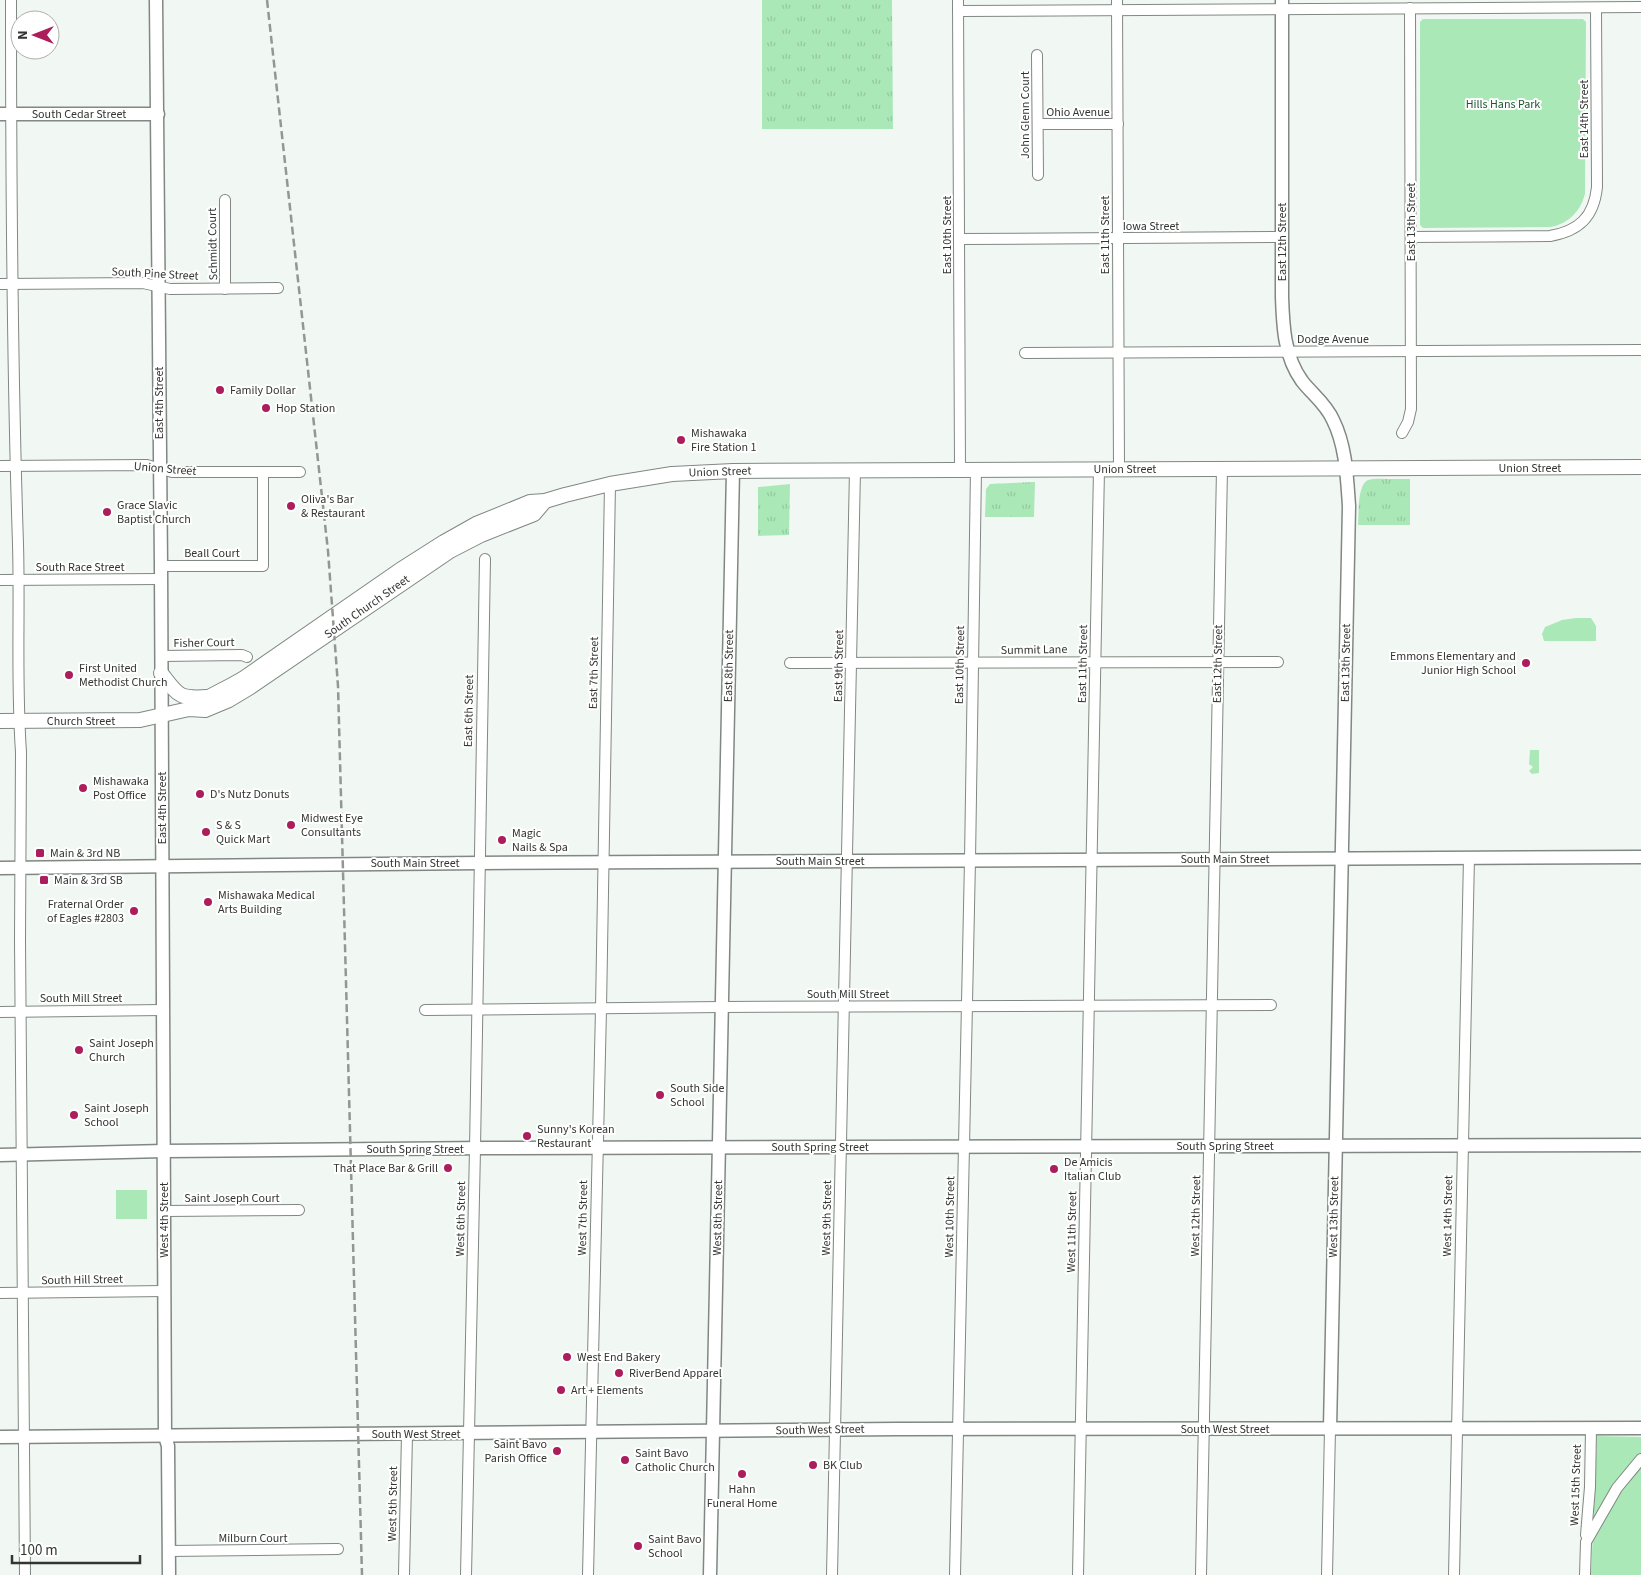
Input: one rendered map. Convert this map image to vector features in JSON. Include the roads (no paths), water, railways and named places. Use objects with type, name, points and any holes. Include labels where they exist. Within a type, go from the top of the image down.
[{"type":"main road","name":"Union Street","points":[[610,484],[672,474],[733,471],[1641,467]]},
{"type":"main road","name":"South Church Street","points":[[189,709],[200,701],[226,690],[400,570],[476,524],[530,502],[545,501],[610,484]]},
{"type":"main road","name":"South Church Street","points":[[162,716],[189,709],[205,710],[229,700],[431,563],[481,535],[534,514],[545,501]]},
{"type":"main road","points":[[161,673],[177,693],[182,696],[190,698],[210,696]]},
{"type":"main road","name":"Church Street","points":[[0,721],[111,721],[140,720],[162,716]]},
{"type":"street","points":[[11,0],[6,114],[13,284],[18,580],[25,1575]]},
{"type":"street","name":"East 4th Street","points":[[156,0],[162,865]]},
{"type":"street","name":"East 10th Street","points":[[958,0],[960,470]]},
{"type":"street","points":[[958,11],[1117,5],[1282,4],[1410,8],[1641,8]]},
{"type":"street","name":"East 12th Street","points":[[1282,4],[1283,326],[1291,361],[1303,382],[1333,418],[1346,468]]},
{"type":"street","name":"East 11th Street","points":[[1117,5],[1119,469]]},
{"type":"street","name":"East 13th Street","points":[[1402,433],[1408,422],[1411,409],[1410,8]]},
{"type":"street","name":"East 14th Street","points":[[1411,237],[1550,236],[1563,234],[1580,224],[1592,208],[1596,198],[1597,187],[1596,8]]},
{"type":"street","name":"John Glenn Court","points":[[1037,55],[1038,175]]},
{"type":"street","name":"South Cedar Street","points":[[6,114],[158,114]]},
{"type":"street","name":"Ohio Avenue","points":[[1038,124],[1118,124]]},
{"type":"street","name":"Schmidt Court","points":[[225,200],[226,289]]},
{"type":"street","name":"Iowa Street","points":[[959,239],[1283,237]]},
{"type":"street","name":"South Pine Street","points":[[0,284],[143,283],[170,289],[278,288]]},
{"type":"street","name":"Dodge Avenue","points":[[1026,353],[1641,350]]},
{"type":"street","name":"Union Street","points":[[0,466],[147,465],[172,472],[300,472]]},
{"type":"street","name":"East 13th Street","points":[[1342,858],[1350,526],[1346,468]]},
{"type":"street","name":"East 11th Street","points":[[1092,859],[1099,469]]},
{"type":"street","name":"East 12th Street","points":[[1215,858],[1222,469]]},
{"type":"street","name":"East 9th Street","points":[[846,861],[855,470]]},
{"type":"street","name":"East 10th Street","points":[[970,860],[976,470]]},
{"type":"street","name":"East 8th Street","points":[[724,861],[733,471]]},
{"type":"street","name":"Beall Court","points":[[161,566],[263,566],[263,472]]},
{"type":"street","name":"East 7th Street","points":[[603,862],[610,484]]},
{"type":"street","name":"East 6th Street","points":[[480,863],[484,559]]},
{"type":"street","name":"South Race Street","points":[[0,580],[161,579]]},
{"type":"street","name":"Fisher Court","points":[[161,656],[248,657]]},
{"type":"street","name":"Summit Lane","points":[[790,663],[1278,662]]},
{"type":"street","name":"South Main Street","points":[[0,868],[724,861],[1641,857]]},
{"type":"street","name":"West 12th Street","points":[[1201,1575],[1215,858]]},
{"type":"street","name":"West 13th Street","points":[[1327,1575],[1342,858]]},
{"type":"street","name":"West 14th Street","points":[[1454,1575],[1470,858]]},
{"type":"street","name":"West 11th Street","points":[[1078,1575],[1092,859]]},
{"type":"street","name":"West 10th Street","points":[[954,1575],[970,860]]},
{"type":"street","name":"West 8th Street","points":[[710,1575],[724,861]]},
{"type":"street","name":"West 9th Street","points":[[832,1575],[842,1146],[846,861]]},
{"type":"street","name":"West 7th Street","points":[[588,1575],[603,862]]},
{"type":"street","name":"West 6th Street","points":[[466,1575],[480,863]]},
{"type":"street","name":"West 4th Street","points":[[162,865],[165,1436],[168,1446],[169,1575]]},
{"type":"street","name":"South Mill Street","points":[[425,1010],[1271,1005]]},
{"type":"street","name":"South Mill Street","points":[[0,1012],[163,1010]]},
{"type":"street","name":"South Spring Street","points":[[0,1155],[164,1151],[842,1146],[1641,1145]]},
{"type":"street","name":"Saint Joseph Court","points":[[164,1211],[299,1210]]},
{"type":"street","name":"South Hill Street","points":[[0,1293],[165,1291]]},
{"type":"street","name":"South West Street","points":[[0,1437],[835,1430],[1641,1428]]},
{"type":"street","name":"West 15th Street","points":[[1585,1575],[1590,1496],[1591,1429]]},
{"type":"street","name":"West 5th Street","points":[[404,1575],[407,1434]]},
{"type":"street","name":"West 15th Street","points":[[1586,1542],[1617,1488],[1641,1459]]},
{"type":"street","name":"Milburn Court","points":[[168,1551],[338,1549]]},
{"type":"railway","points":[[267,0],[328,551],[338,686],[362,1575]]},
{"type":"place","name":"Family Dollar","points":[[220,390]]},
{"type":"place","name":"Hop Station","points":[[266,408]]},
{"type":"place","name":"Mishawaka Fire Station 1","points":[[681,440]]},
{"type":"place","name":"Oliva's Bar & Restaurant","points":[[291,506]]},
{"type":"place","name":"Grace Slavic Baptist Church","points":[[107,512]]},
{"type":"place","name":"Emmons Elementary and Junior High School","points":[[1526,663]]},
{"type":"place","name":"First United Methodist Church","points":[[69,675]]},
{"type":"place","name":"Mishawaka Post Office","points":[[83,788]]},
{"type":"place","name":"D's Nutz Donuts","points":[[200,794]]},
{"type":"place","name":"Midwest Eye Consultants","points":[[291,825]]},
{"type":"place","name":"S & S Quick Mart","points":[[206,832]]},
{"type":"place","name":"Magic Nails & Spa","points":[[502,840]]},
{"type":"place","name":"Main & 3rd NB","points":[[40,853]]},
{"type":"place","name":"Main & 3rd SB","points":[[44,880]]},
{"type":"place","name":"Mishawaka Medical Arts Building","points":[[208,902]]},
{"type":"place","name":"Fraternal Order of Eagles #2803","points":[[134,911]]},
{"type":"place","name":"Saint Joseph Church","points":[[79,1050]]},
{"type":"place","name":"South Side School","points":[[660,1095]]},
{"type":"place","name":"Saint Joseph School","points":[[74,1115]]},
{"type":"place","name":"Sunny's Korean Restaurant","points":[[527,1136]]},
{"type":"place","name":"That Place Bar & Grill","points":[[448,1168]]},
{"type":"place","name":"De Amicis Italian Club","points":[[1054,1169]]},
{"type":"place","name":"West End Bakery","points":[[567,1357]]},
{"type":"place","name":"RiverBend Apparel","points":[[619,1373]]},
{"type":"place","name":"Art + Elements","points":[[561,1390]]},
{"type":"place","name":"Saint Bavo Parish Office","points":[[557,1451]]},
{"type":"place","name":"Saint Bavo Catholic Church","points":[[625,1460]]},
{"type":"place","name":"BK Club","points":[[813,1465]]},
{"type":"place","name":"Hahn Funeral Home","points":[[742,1474]]},
{"type":"place","name":"Saint Bavo School","points":[[638,1546]]},
{"type":"park label","name":"Hills Hans Park","points":[[1503,104]]}]
